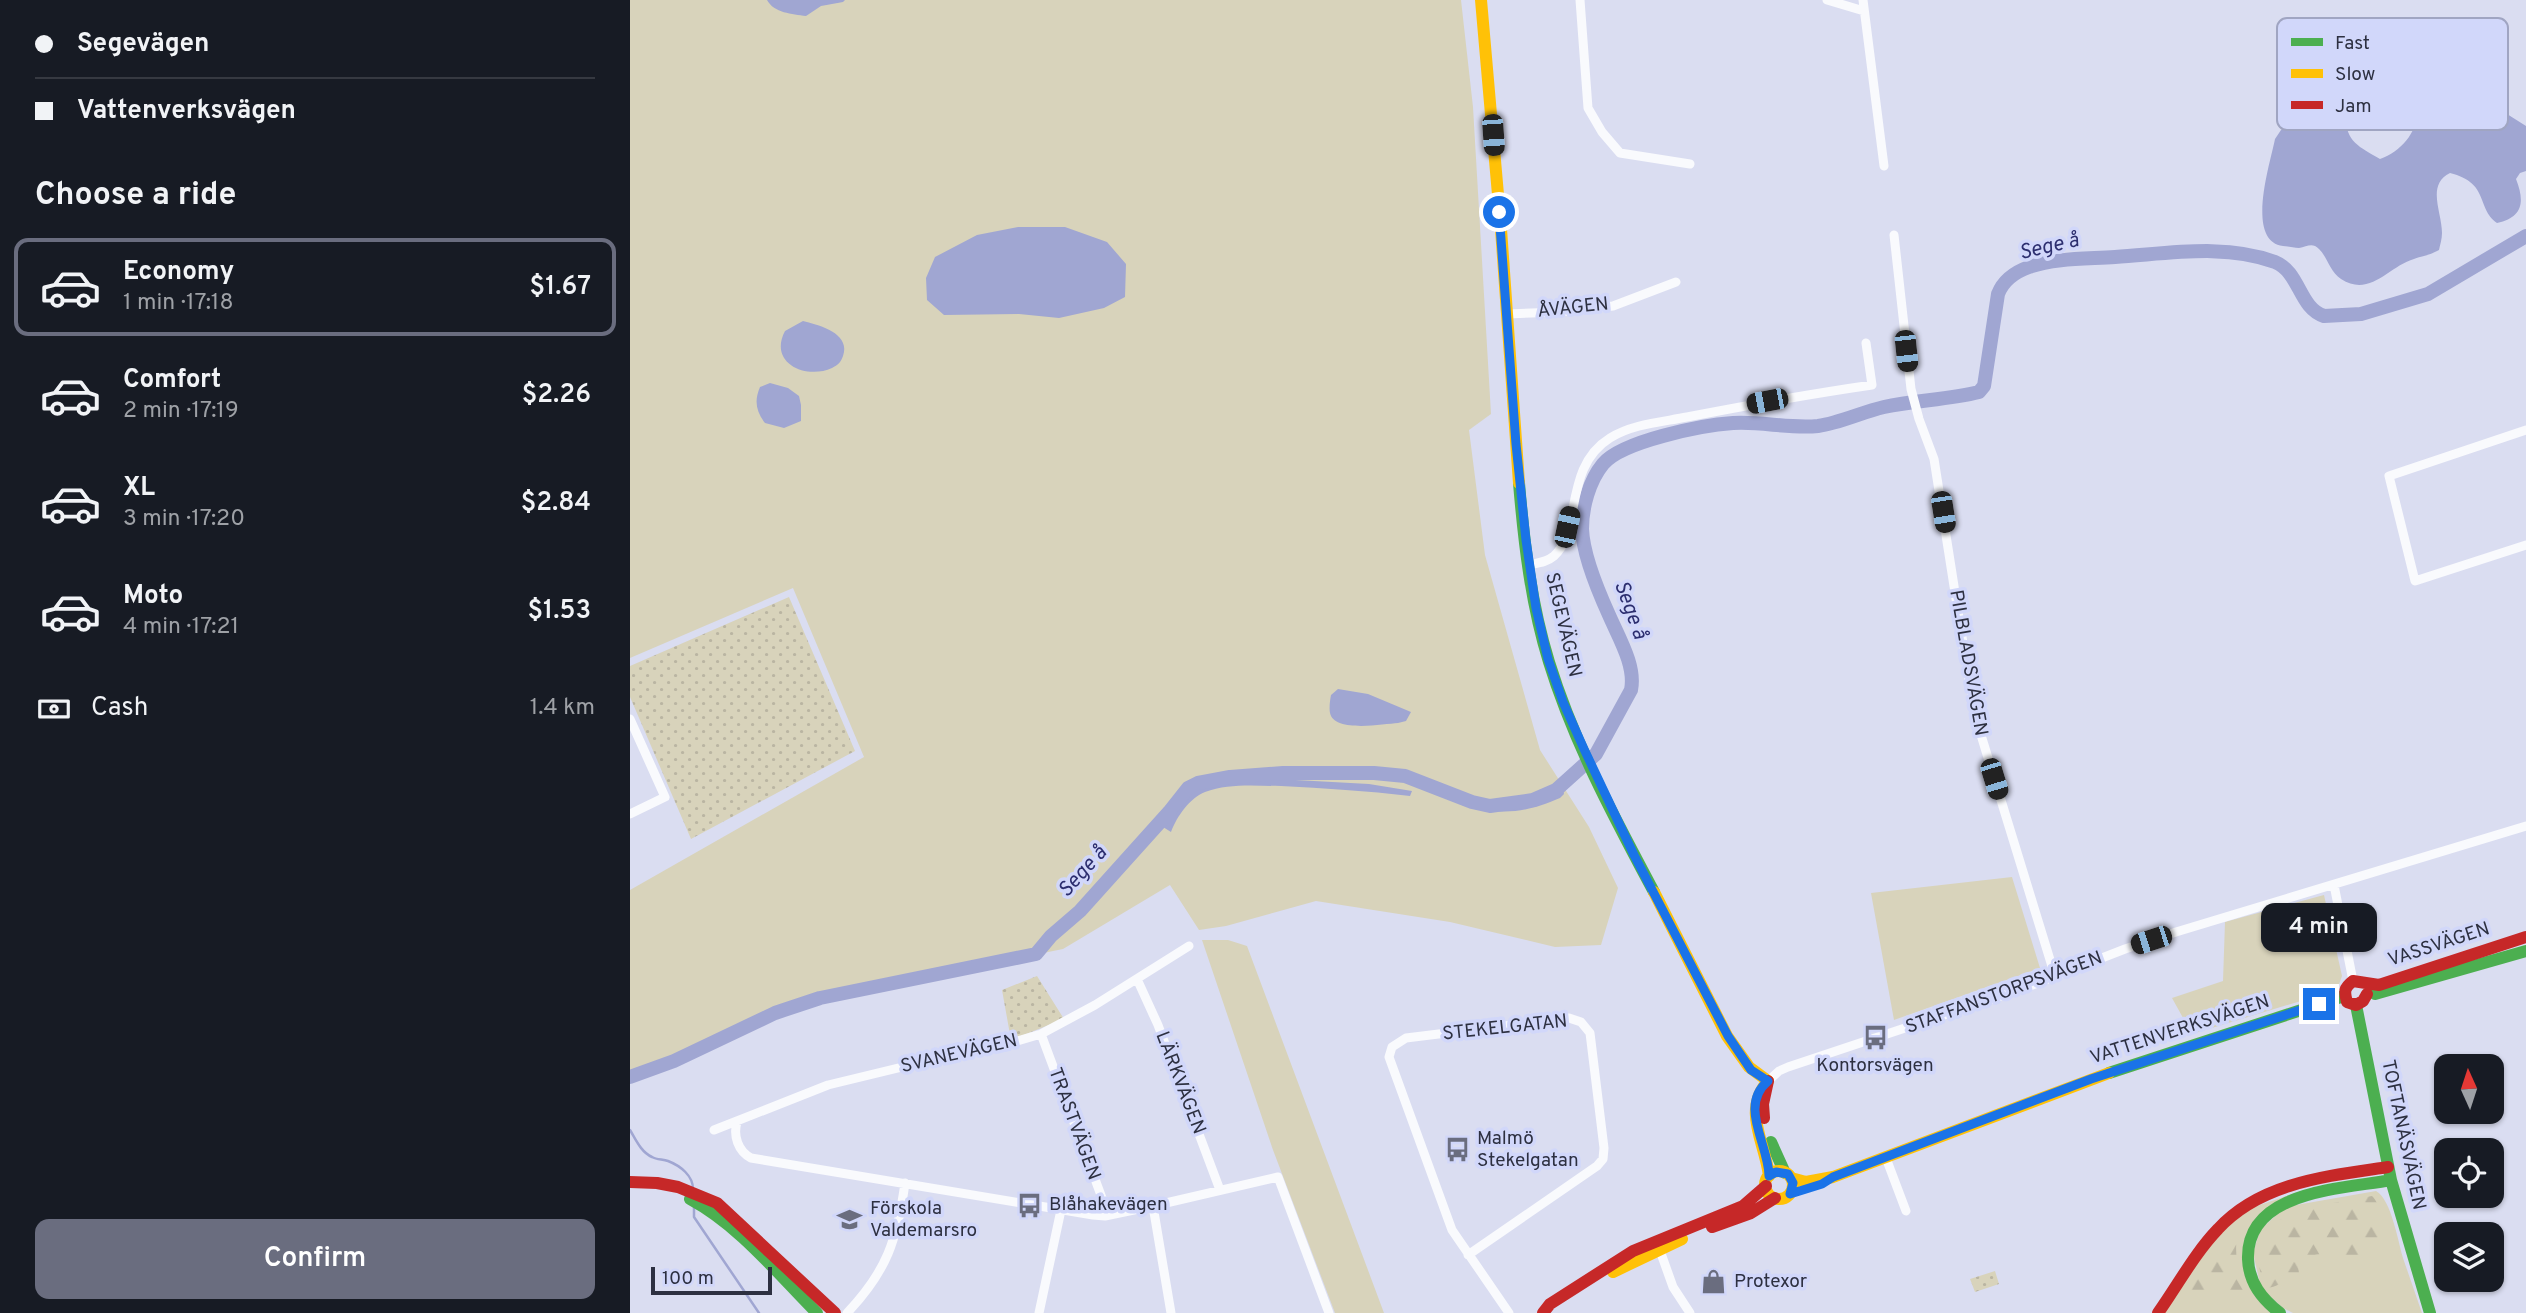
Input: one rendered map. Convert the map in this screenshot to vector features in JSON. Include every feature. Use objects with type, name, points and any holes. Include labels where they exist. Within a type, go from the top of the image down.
[{"type":"main road","name":"SEGEVÄGEN","points":[[1481,0],[1490,84],[1518,466],[1529,565],[1548,659],[1563,702],[1590,763],[1634,855],[1728,1036],[1751,1070],[1768,1081]]},
{"type":"main road","name":"VASSVÄGEN","points":[[2361,986],[2379,985],[2526,937]]},
{"type":"main road","name":"VASSVÄGEN","points":[[2361,986],[2381,993],[2526,951]]},
{"type":"main road","points":[[2346,986],[2361,986],[2363,1001],[2356,1005],[2347,1002],[2344,996],[2346,986]]},
{"type":"main road","name":"VATTENVERKSVÄGEN","points":[[1790,1194],[2091,1079],[2344,996]]},
{"type":"main road","name":"TOFTANÄSVÄGEN","points":[[2356,1005],[2390,1173],[2430,1313]]},
{"type":"main road","points":[[1658,1245],[1744,1216],[1775,1198],[1790,1194],[1793,1188],[1777,1159],[1764,1117],[1763,1104],[1768,1081]]},
{"type":"main road","points":[[1768,1081],[1757,1093],[1755,1110],[1756,1123],[1769,1162],[1770,1195],[1775,1198]]},
{"type":"main road","points":[[1543,1313],[1658,1245],[1743,1206],[1776,1172],[1788,1175]]},
{"type":"main road","points":[[2158,1313],[2212,1236],[2246,1204],[2290,1186],[2390,1173]]},
{"type":"main road","points":[[2280,1313],[2259,1296],[2251,1281],[2247,1263],[2253,1234],[2267,1214],[2298,1197],[2390,1173]]},
{"type":"main road","name":"VATTENVERKSVÄGEN","points":[[1788,1175],[1805,1181],[1833,1177]]},
{"type":"main road","points":[[630,1182],[657,1183],[695,1197],[731,1227],[817,1313]]},
{"type":"main road","points":[[630,1189],[661,1190],[717,1203],[835,1313]]},
{"type":"street","points":[[1580,0],[1588,108],[1602,132],[1620,153],[1690,164]]},
{"type":"street","points":[[1827,0],[1864,11]]},
{"type":"street","points":[[1863,0],[1884,166]]},
{"type":"street","name":"PILBLADSVÄGEN","points":[[1894,235],[1911,389],[1934,459],[1980,735],[2055,976]]},
{"type":"street","name":"ÅVÄGEN","points":[[1507,314],[1613,306],[1676,282]]},
{"type":"street","points":[[1529,565],[1550,559],[1560,548],[1579,480],[1590,459],[1611,437],[1639,427],[1767,401],[1872,384],[1866,343]]},
{"type":"street","points":[[2526,430],[2389,475],[2415,581],[2526,545]]},
{"type":"street","points":[[630,719],[633,733],[665,797],[630,814]]},
{"type":"street","name":"STAFFANSTORPSVÄGEN","points":[[1768,1081],[1788,1067],[2176,932],[2526,826]]},
{"type":"street","points":[[2334,885],[2361,986]]},
{"type":"street","name":"SVANEVÄGEN","points":[[714,1130],[828,1085],[956,1054],[997,1047],[1041,1034],[1095,1005],[1189,946]]},
{"type":"street","name":"LÄRKVÄGEN","points":[[1137,979],[1162,1036],[1220,1190]]},
{"type":"street","name":"STEKELGATAN","points":[[1468,1255],[1597,1166],[1603,1159],[1604,1148],[1590,1033],[1581,1022],[1569,1018],[1406,1038],[1392,1047],[1389,1057],[1452,1230],[1468,1255],[1509,1313]]},
{"type":"street","name":"TRASTVÄGEN","points":[[1041,1034],[1105,1206],[1105,1216]]},
{"type":"street","points":[[737,1122],[734,1130],[739,1148],[751,1158],[1105,1216],[1278,1177],[1329,1313]]},
{"type":"street","points":[[1886,1157],[1906,1211]]},
{"type":"street","points":[[847,1313],[863,1296],[887,1259],[905,1184]]},
{"type":"street","points":[[1153,1206],[1171,1313]]},
{"type":"street","points":[[1039,1313],[1061,1210]]},
{"type":"street","points":[[1658,1245],[1672,1287],[1690,1313]]},
{"type":"green space","points":[[630,0],[1461,0],[1473,107],[1491,414],[1469,430],[1485,555],[1540,750],[1589,827],[1618,888],[1601,945],[1555,947],[1450,922],[1316,901],[1226,926],[1199,930],[1170,885],[1063,949],[820,998],[775,1013],[674,1061],[630,1077],[630,890],[864,757],[793,588],[630,658]]},
{"type":"green space","points":[[789,597],[855,751],[691,839],[630,697],[630,666]]},
{"type":"green space","points":[[2012,877],[2040,968],[1894,1020],[1871,893]]},
{"type":"green space","points":[[2324,895],[2342,976],[2337,990],[2192,1034],[2172,998],[2223,981],[2225,922]]},
{"type":"green space","points":[[1202,940],[1228,940],[1247,946],[1384,1313],[1335,1313],[1273,1150]]},
{"type":"green space","points":[[1037,976],[1064,1019],[1011,1040],[1002,990]]},
{"type":"green space","points":[[2376,1191],[2382,1196],[2390,1212],[2422,1313],[2293,1313],[2283,1308],[2261,1288],[2253,1253],[2260,1230],[2285,1207]]},
{"type":"green space","points":[[2298,1192],[2244,1240],[2271,1313],[2163,1313],[2213,1241],[2245,1210]]},
{"type":"green space","points":[[2372,1196],[2379,1208],[2386,1233],[2382,1255],[2358,1258],[2326,1254],[2313,1256],[2298,1266],[2299,1273],[2267,1288],[2260,1270],[2260,1255],[2266,1241],[2280,1229],[2280,1220],[2327,1204]]},
{"type":"green space","points":[[2250,1212],[2239,1231],[2236,1248],[2241,1276],[2251,1301],[2213,1288],[2206,1300],[2188,1289],[2201,1266]]},
{"type":"green space","points":[[1995,1271],[1999,1284],[1975,1292],[1970,1279]]},
{"type":"water","points":[[767,0],[845,0],[821,6],[806,16],[774,8]]},
{"type":"water","points":[[2508,115],[2526,126],[2526,171],[2520,173],[2516,179],[2520,207],[2512,217],[2497,223],[2486,210],[2477,189],[2463,177],[2450,173],[2443,178],[2437,192],[2442,233],[2439,250],[2405,263],[2370,283],[2351,284],[2337,276],[2316,247],[2283,246],[2272,241],[2265,231],[2263,200],[2275,139],[2281,130],[2347,130],[2354,142],[2380,159],[2397,150],[2413,130],[2508,130]]},
{"type":"water","points":[[1018,227],[1065,227],[1107,242],[1126,264],[1125,297],[1104,308],[1059,318],[1019,314],[944,315],[927,300],[926,278],[935,257],[977,235]]},
{"type":"water","points":[[803,321],[832,331],[838,336],[844,348],[838,364],[822,371],[811,372],[792,366],[786,360],[781,342],[785,331]]},
{"type":"water","points":[[770,383],[788,388],[799,396],[801,421],[784,428],[765,423],[758,410],[757,397],[760,387]]},
{"type":"water","points":[[1338,689],[1368,694],[1411,712],[1406,721],[1398,723],[1360,726],[1340,723],[1333,719],[1330,713],[1331,695]]},
{"type":"water","points":[[1232,779],[1369,784],[1412,791],[1410,796],[1281,786],[1223,787],[1205,792],[1189,803],[1171,832],[1163,827],[1183,799],[1199,787]]},
{"type":"water","points":[[1563,790],[1564,794],[1560,798],[1523,810],[1500,811],[1462,805],[1464,801],[1490,807],[1515,807],[1539,802]]},
{"type":"waterway","name":"Sege å","points":[[630,1077],[674,1061],[775,1013],[820,998],[1036,954],[1051,936],[1080,911],[1188,788],[1198,783],[1230,777],[1283,773],[1374,773],[1405,776],[1472,802],[1490,806],[1533,800],[1556,790],[1596,754],[1631,690],[1629,662],[1596,585],[1583,539],[1582,521],[1587,495],[1603,464],[1627,448],[1645,441],[1703,427],[1744,423],[1818,426],[1884,407],[1979,392],[1984,386],[1998,294],[2006,281],[2024,269],[2071,259],[2195,251],[2236,253],[2256,256],[2283,267],[2309,306],[2324,316],[2361,314],[2428,294],[2526,236]]},
{"type":"waterway","points":[[630,1130],[648,1155],[666,1160],[682,1169],[691,1180],[693,1189]]},
{"type":"waterway","points":[[694,1206],[694,1217],[759,1313]]},
{"type":"traffic: fast","points":[[1519,483],[1529,573],[1549,662],[1583,751],[1654,892]]},
{"type":"traffic: fast","points":[[2375,994],[2526,951]]},
{"type":"traffic: fast","points":[[2109,1073],[2344,996]]},
{"type":"traffic: fast","points":[[2356,1005],[2391,1180],[2430,1313]]},
{"type":"traffic: fast","points":[[1771,1142],[1785,1173]]},
{"type":"traffic: fast","points":[[2280,1313],[2258,1290],[2249,1268],[2252,1236],[2263,1219],[2280,1206],[2301,1197],[2391,1180]]},
{"type":"traffic: fast","points":[[690,1199],[742,1236],[817,1313]]},
{"type":"traffic: slow","points":[[1481,0],[1519,483]]},
{"type":"traffic: slow","points":[[1654,892],[1727,1036],[1749,1067],[1768,1081]]},
{"type":"traffic: slow","points":[[1791,1178],[1806,1182],[1833,1177],[2109,1073]]},
{"type":"traffic: slow","points":[[1768,1081],[1760,1092],[1756,1115],[1769,1176]]},
{"type":"traffic: slow","points":[[1779,1171],[1789,1175],[1793,1185],[1789,1195],[1779,1199],[1769,1195],[1765,1185],[1769,1175],[1779,1171]]},
{"type":"traffic: slow","points":[[1613,1272],[1682,1239]]},
{"type":"traffic: jam","points":[[2367,994],[2363,1001],[2356,1005],[2347,1002],[2345,995],[2353,981],[2379,985],[2526,937]]},
{"type":"traffic: jam","points":[[1764,1118],[1763,1104],[1768,1081]]},
{"type":"traffic: jam","points":[[2158,1313],[2209,1239],[2235,1213],[2275,1191],[2297,1184],[2388,1167]]},
{"type":"traffic: jam","points":[[630,1182],[678,1187],[717,1203],[835,1313]]},
{"type":"traffic: jam","points":[[1543,1313],[1550,1304],[1633,1251],[1743,1206],[1766,1186]]},
{"type":"traffic: jam","points":[[1712,1227],[1751,1213],[1775,1198]]},
{"type":"place","name":"Kontorsvägen","points":[[1875,1038]]},
{"type":"place","name":"Malmö Stekelgatan","points":[[1457,1150]]},
{"type":"place","name":"Blåhakevägen","points":[[1029,1205]]},
{"type":"place","name":"Förskola Valdemarsro","points":[[850,1220]]},
{"type":"place","name":"Protexor","points":[[1714,1282]]},
{"type":"route","points":[[1499,212],[1526,540],[1536,608],[1548,659],[1563,702],[1634,855],[1728,1036],[1751,1070],[1768,1081],[1759,1088],[1755,1110],[1756,1123],[1769,1162],[1769,1176],[1781,1171],[1788,1174],[1793,1183],[1790,1194],[1811,1188],[1833,1177],[2091,1079],[2319,1004]]}]
